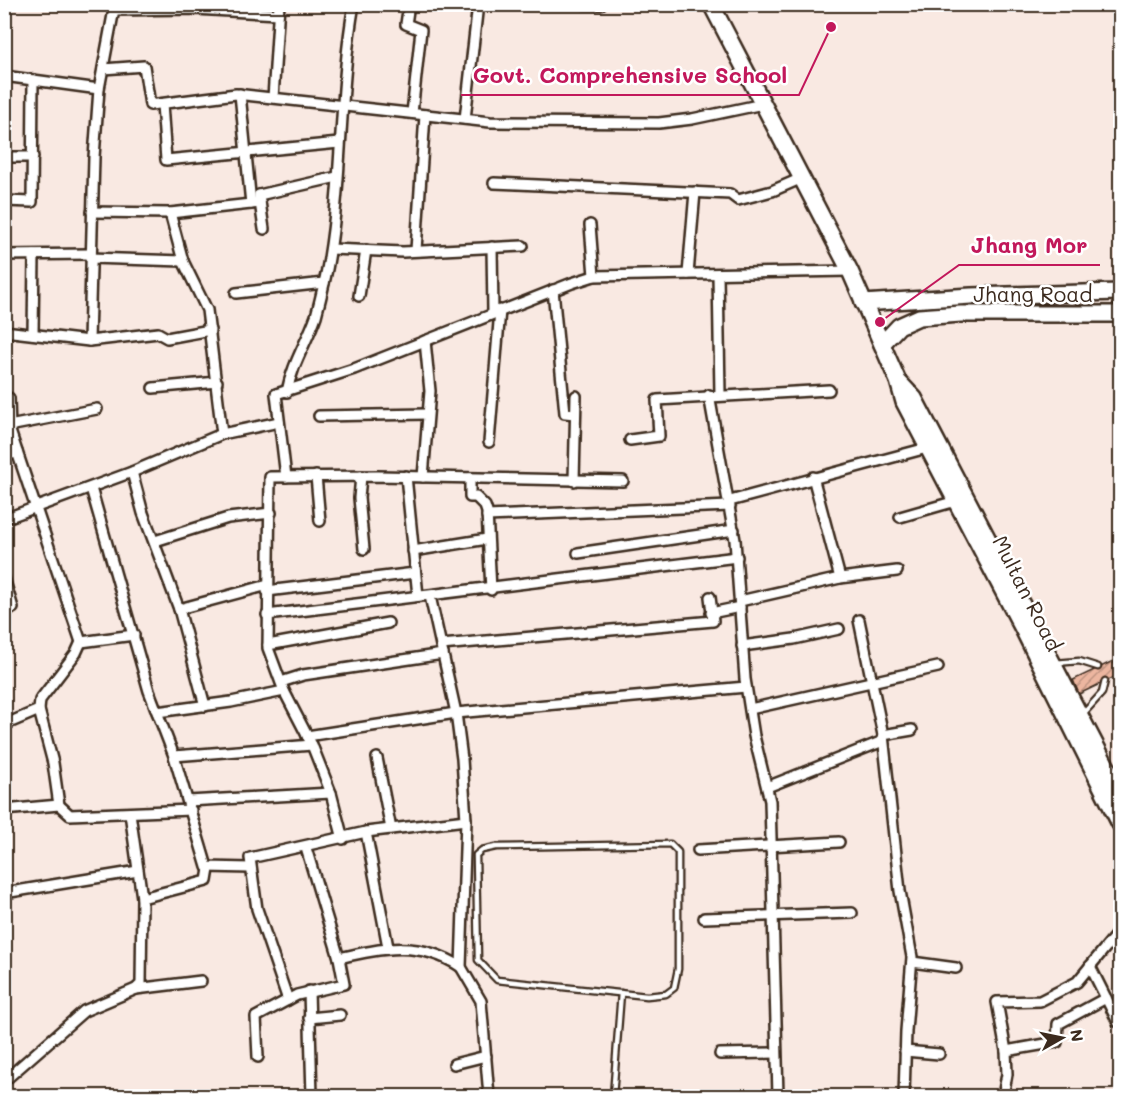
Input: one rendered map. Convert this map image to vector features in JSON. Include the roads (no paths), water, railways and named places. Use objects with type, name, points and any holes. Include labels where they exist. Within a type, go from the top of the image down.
[{"type":"main road","name":"Multan Road","points":[[711,4],[850,271],[898,381],[904,402],[1120,824]]},
{"type":"main road","name":"Jhang Road","points":[[863,303],[1065,292],[1120,292]]},
{"type":"main road","name":"Jhang Road","points":[[882,344],[899,326],[919,317],[961,314],[1120,314]]},
{"type":"main road","name":"Multan Road","points":[[898,381],[914,398],[1052,663],[1118,783]]},
{"type":"street","points":[[287,392],[291,370],[315,317],[331,249],[341,105],[354,4]]},
{"type":"street","points":[[409,4],[406,24],[422,30],[412,113]]},
{"type":"street","points":[[465,119],[478,4]]},
{"type":"street","points":[[585,4],[601,4]]},
{"type":"street","points":[[89,341],[90,256],[99,89],[114,7],[279,9],[273,98]]},
{"type":"street","points":[[103,69],[144,66],[150,105],[240,94],[490,122],[659,123],[692,119],[763,104]]},
{"type":"street","points":[[4,76],[99,89]]},
{"type":"street","points":[[4,201],[32,202],[33,80]]},
{"type":"street","points":[[240,94],[246,152],[255,203],[264,229]]},
{"type":"street","points":[[162,104],[166,160],[339,143]]},
{"type":"street","points":[[416,250],[425,115]]},
{"type":"street","points":[[4,157],[33,157]]},
{"type":"street","points":[[255,203],[259,195],[337,177]]},
{"type":"street","points":[[494,183],[730,194],[738,200],[772,191],[802,178]]},
{"type":"street","points":[[688,274],[695,192]]},
{"type":"street","points":[[92,212],[170,213],[255,203]]},
{"type":"street","points":[[170,213],[183,261],[193,284],[200,292],[210,330],[222,434]]},
{"type":"street","points":[[590,225],[594,276]]},
{"type":"street","points":[[331,249],[416,250],[524,246]]},
{"type":"street","points":[[489,442],[496,312],[492,247]]},
{"type":"street","points":[[358,296],[366,250]]},
{"type":"street","points":[[4,255],[90,256],[183,261]]},
{"type":"street","points":[[33,334],[34,255]]},
{"type":"street","points":[[286,477],[276,394],[287,392],[425,341],[553,290],[594,276],[850,271]]},
{"type":"street","points":[[718,274],[720,395]]},
{"type":"street","points":[[236,293],[324,283]]},
{"type":"street","points":[[553,290],[564,413],[575,414]]},
{"type":"street","points":[[4,331],[89,341],[158,333],[168,338],[210,330]]},
{"type":"street","points":[[423,477],[430,391],[425,341]]},
{"type":"street","points":[[153,388],[217,382]]},
{"type":"street","points":[[630,440],[658,436],[657,400],[709,395],[829,390]]},
{"type":"street","points":[[709,395],[734,530],[746,687],[767,787],[773,846],[778,1096]]},
{"type":"street","points":[[574,481],[576,396]]},
{"type":"street","points":[[9,398],[9,426],[81,642],[76,653],[40,700],[39,710],[52,763],[59,805],[69,815],[130,813],[331,792]]},
{"type":"street","points":[[9,426],[97,408]]},
{"type":"street","points":[[319,416],[427,414]]},
{"type":"street","points":[[4,519],[91,488],[222,434],[279,422]]},
{"type":"street","points":[[487,516],[730,503],[813,477],[927,448]]},
{"type":"street","points":[[4,457],[17,452]]},
{"type":"street","points":[[132,472],[143,513],[179,609],[205,706]]},
{"type":"street","points":[[316,476],[320,521]]},
{"type":"street","points":[[343,839],[331,792],[283,687],[268,645],[267,548],[271,513],[270,477],[361,476],[623,481]]},
{"type":"street","points":[[361,476],[359,498],[364,549]]},
{"type":"street","points":[[406,477],[418,596]]},
{"type":"street","points":[[813,477],[840,578]]},
{"type":"street","points":[[470,478],[470,497],[476,496],[485,506],[487,516],[486,539],[491,590]]},
{"type":"street","points":[[91,488],[157,712],[174,756],[209,869],[207,881],[142,898]]},
{"type":"street","points":[[900,517],[956,501]]},
{"type":"street","points":[[155,541],[228,518],[271,513]]},
{"type":"street","points":[[578,553],[734,530]]},
{"type":"street","points":[[413,551],[486,539]]},
{"type":"street","points":[[267,615],[418,596],[491,590],[737,557]]},
{"type":"street","points":[[711,613],[840,578],[897,570]]},
{"type":"street","points":[[179,609],[268,588],[415,573]]},
{"type":"street","points":[[4,578],[6,592],[13,608]]},
{"type":"street","points":[[430,596],[456,713],[466,820],[461,967],[482,1001],[489,1096]]},
{"type":"street","points":[[157,712],[205,706],[283,687],[303,675],[442,650],[713,621],[710,597]]},
{"type":"street","points":[[859,620],[883,738],[900,891],[912,962],[904,1096]]},
{"type":"street","points":[[268,645],[388,623]]},
{"type":"street","points":[[742,646],[794,639],[839,629]]},
{"type":"street","points":[[81,642],[134,635]]},
{"type":"street","points":[[750,709],[938,667]]},
{"type":"street","points":[[174,756],[309,740],[456,713],[746,687]]},
{"type":"street","points":[[4,725],[39,710]]},
{"type":"street","points":[[767,787],[883,738],[912,730]]},
{"type":"street","points":[[377,758],[391,829]]},
{"type":"street","points":[[4,810],[59,805]]},
{"type":"street","points":[[130,813],[142,898],[141,984],[136,989]]},
{"type":"street","points":[[288,1000],[256,909],[250,868],[252,857],[306,848],[366,832],[466,820]]},
{"type":"street","points":[[366,832],[388,947]]},
{"type":"street","points":[[699,850],[839,842]]},
{"type":"street","points":[[258,1057],[256,1017],[309,991],[344,984],[339,958],[306,848]]},
{"type":"street","points":[[209,869],[250,868]]},
{"type":"street","points":[[4,893],[138,871]]},
{"type":"street","points":[[704,918],[852,913]]},
{"type":"street","points":[[1003,1096],[1007,1074],[1006,1051],[997,1002],[1040,1001],[1077,982],[1120,930]]},
{"type":"street","points":[[339,958],[388,947],[417,949],[461,967]]},
{"type":"street","points":[[912,962],[956,968]]},
{"type":"street","points":[[1090,966],[1118,1022]]},
{"type":"street","points":[[4,1081],[84,1011],[136,989],[201,981]]},
{"type":"street","points":[[309,991],[312,1096]]},
{"type":"street","points":[[1006,1051],[1057,1042],[1058,1024],[1106,998]]},
{"type":"street","points":[[309,1018],[340,1015]]},
{"type":"street","points":[[905,1051],[939,1054]]},
{"type":"street","points":[[720,1054],[776,1053]]},
{"type":"street","points":[[454,1064],[486,1056]]},
{"type":"lane","points":[[1052,663],[1079,661],[1098,667]]},
{"type":"lane","points":[[1081,716],[1102,693],[1105,681]]},
{"type":"lane","points":[[670,844],[678,852],[678,960],[674,988],[666,994],[621,993],[497,980],[487,972],[478,960],[476,855],[482,850],[496,847],[670,844]]},
{"type":"lane","points":[[614,1096],[621,993]]},
{"type":"place","name":"Govt. Comprehensive School","points":[[831,27]]},
{"type":"place","name":"Jhang Mor","points":[[880,322]]}]
